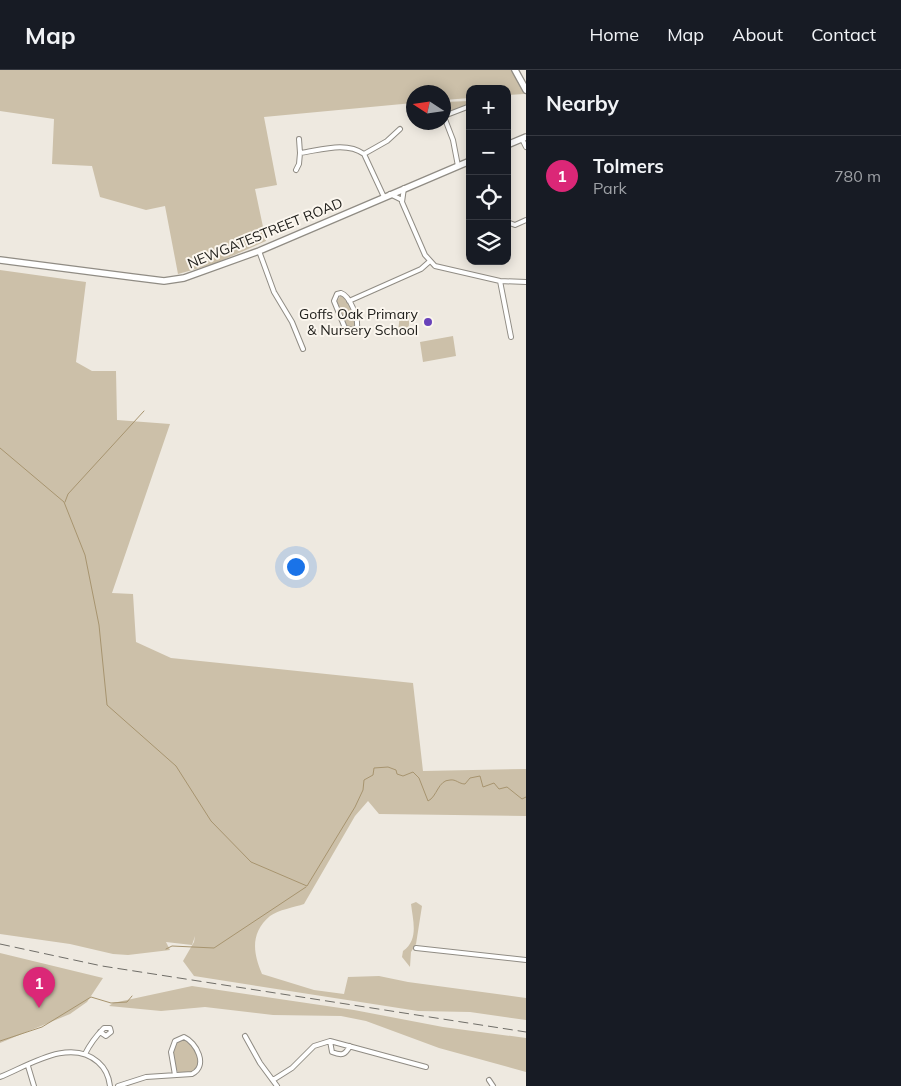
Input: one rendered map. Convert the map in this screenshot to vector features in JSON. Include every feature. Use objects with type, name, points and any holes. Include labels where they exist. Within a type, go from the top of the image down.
[{"type":"street","points":[[515,70],[526,90]]},
{"type":"street","points":[[451,113],[466,107]]},
{"type":"street","points":[[364,154],[387,141],[400,129]]},
{"type":"street","points":[[449,130],[458,166]]},
{"type":"street","points":[[511,143],[524,138],[526,147]]},
{"type":"street","points":[[296,170],[300,153],[299,140]]},
{"type":"street","points":[[300,153],[347,147],[364,154],[387,196],[402,200]]},
{"type":"street","name":"NEWGATESTREET ROAD","points":[[0,260],[164,281],[196,275],[259,251],[404,188],[466,164]]},
{"type":"street","points":[[404,188],[402,200],[425,255],[430,261],[448,270],[500,281],[526,282]]},
{"type":"street","points":[[511,224],[515,225],[526,220]]},
{"type":"street","points":[[259,251],[274,292],[292,322],[303,349]]},
{"type":"street","points":[[349,300],[421,269],[430,261]]},
{"type":"street","points":[[500,281],[511,338]]},
{"type":"street","points":[[341,292],[349,300],[358,322],[357,327],[353,330],[346,328],[334,298],[341,292]]},
{"type":"street","points":[[416,948],[526,960]]},
{"type":"street","points":[[85,1054],[100,1032]]},
{"type":"street","points":[[245,1036],[260,1063],[277,1086]]},
{"type":"street","points":[[118,1086],[146,1077],[195,1072],[200,1065],[196,1048],[184,1037],[178,1039],[172,1047],[175,1074]]},
{"type":"street","points":[[273,1080],[292,1068],[309,1049],[321,1042],[330,1041],[426,1067]]},
{"type":"street","points":[[330,1041],[332,1052],[341,1055],[346,1053],[350,1046]]},
{"type":"street","points":[[0,1077],[59,1053],[72,1051],[85,1054],[97,1061],[105,1070],[110,1086]]},
{"type":"street","points":[[28,1066],[34,1086]]},
{"type":"street","points":[[489,1080],[493,1086]]},
{"type":"shaded area","points":[[0,70],[512,70],[524,94],[511,95],[511,85],[466,85],[466,98],[451,99],[451,85],[406,85],[406,104],[264,117],[277,185],[255,189],[266,241],[214,264],[178,274],[165,206],[146,210],[100,197],[92,166],[52,164],[54,119],[0,111]]},
{"type":"shaded area","points":[[466,101],[466,106],[451,111],[451,102]]},
{"type":"shaded area","points":[[0,270],[86,282],[76,362],[92,371],[116,371],[117,420],[170,424],[112,593],[133,594],[136,642],[171,658],[413,683],[423,771],[526,769],[526,816],[379,814],[368,801],[355,816],[304,904],[273,914],[259,929],[256,936],[255,951],[262,974],[314,990],[344,994],[348,977],[379,976],[408,982],[526,998],[526,1020],[470,1012],[418,1011],[194,976],[183,961],[194,942],[195,936],[192,945],[166,942],[170,950],[128,955],[0,934]]},
{"type":"shaded area","points":[[341,295],[346,298],[356,322],[352,328],[347,326],[337,301]]},
{"type":"shaded area","points":[[400,314],[410,315],[408,333],[398,332]]},
{"type":"shaded area","points":[[453,336],[456,356],[423,362],[420,342]]},
{"type":"shaded area","points":[[416,902],[422,906],[416,944],[411,952],[410,967],[402,957],[403,951],[408,947],[413,936],[414,923],[411,904]]},
{"type":"shaded area","points":[[0,953],[103,978],[87,1002],[70,1014],[0,1043]]},
{"type":"shaded area","points":[[192,986],[354,1010],[443,1027],[526,1038],[526,1072],[439,1048],[366,1021],[341,1016],[273,1015],[205,1007],[161,1011],[109,1006],[113,1003]]},
{"type":"shaded area","points":[[184,1039],[195,1051],[198,1067],[193,1072],[179,1073],[174,1062],[175,1045]]},
{"type":"waterway","points":[[65,502],[68,494],[144,411]]},
{"type":"waterway","points":[[0,448],[64,502],[85,555],[99,625],[107,705],[176,766],[211,821],[251,862],[307,886],[355,807],[363,790],[364,780],[373,775],[374,768],[388,767],[396,770],[397,774],[403,776],[413,772],[419,778],[428,801],[446,781],[454,780],[465,784],[470,778],[480,776],[483,787],[494,783],[499,789],[507,787],[522,799],[526,797]]},
{"type":"waterway","points":[[166,949],[172,946],[214,948],[306,887]]},
{"type":"waterway","points":[[0,1041],[42,1027],[91,997],[111,1003],[127,1002],[132,996]]},
{"type":"railway","points":[[0,944],[102,966],[526,1032]]},
{"type":"place","name":"Goffs Oak Primary & Nursery School","points":[[428,322]]},
{"type":"place","name":"Tolmers","points":[[39,1008]]}]
